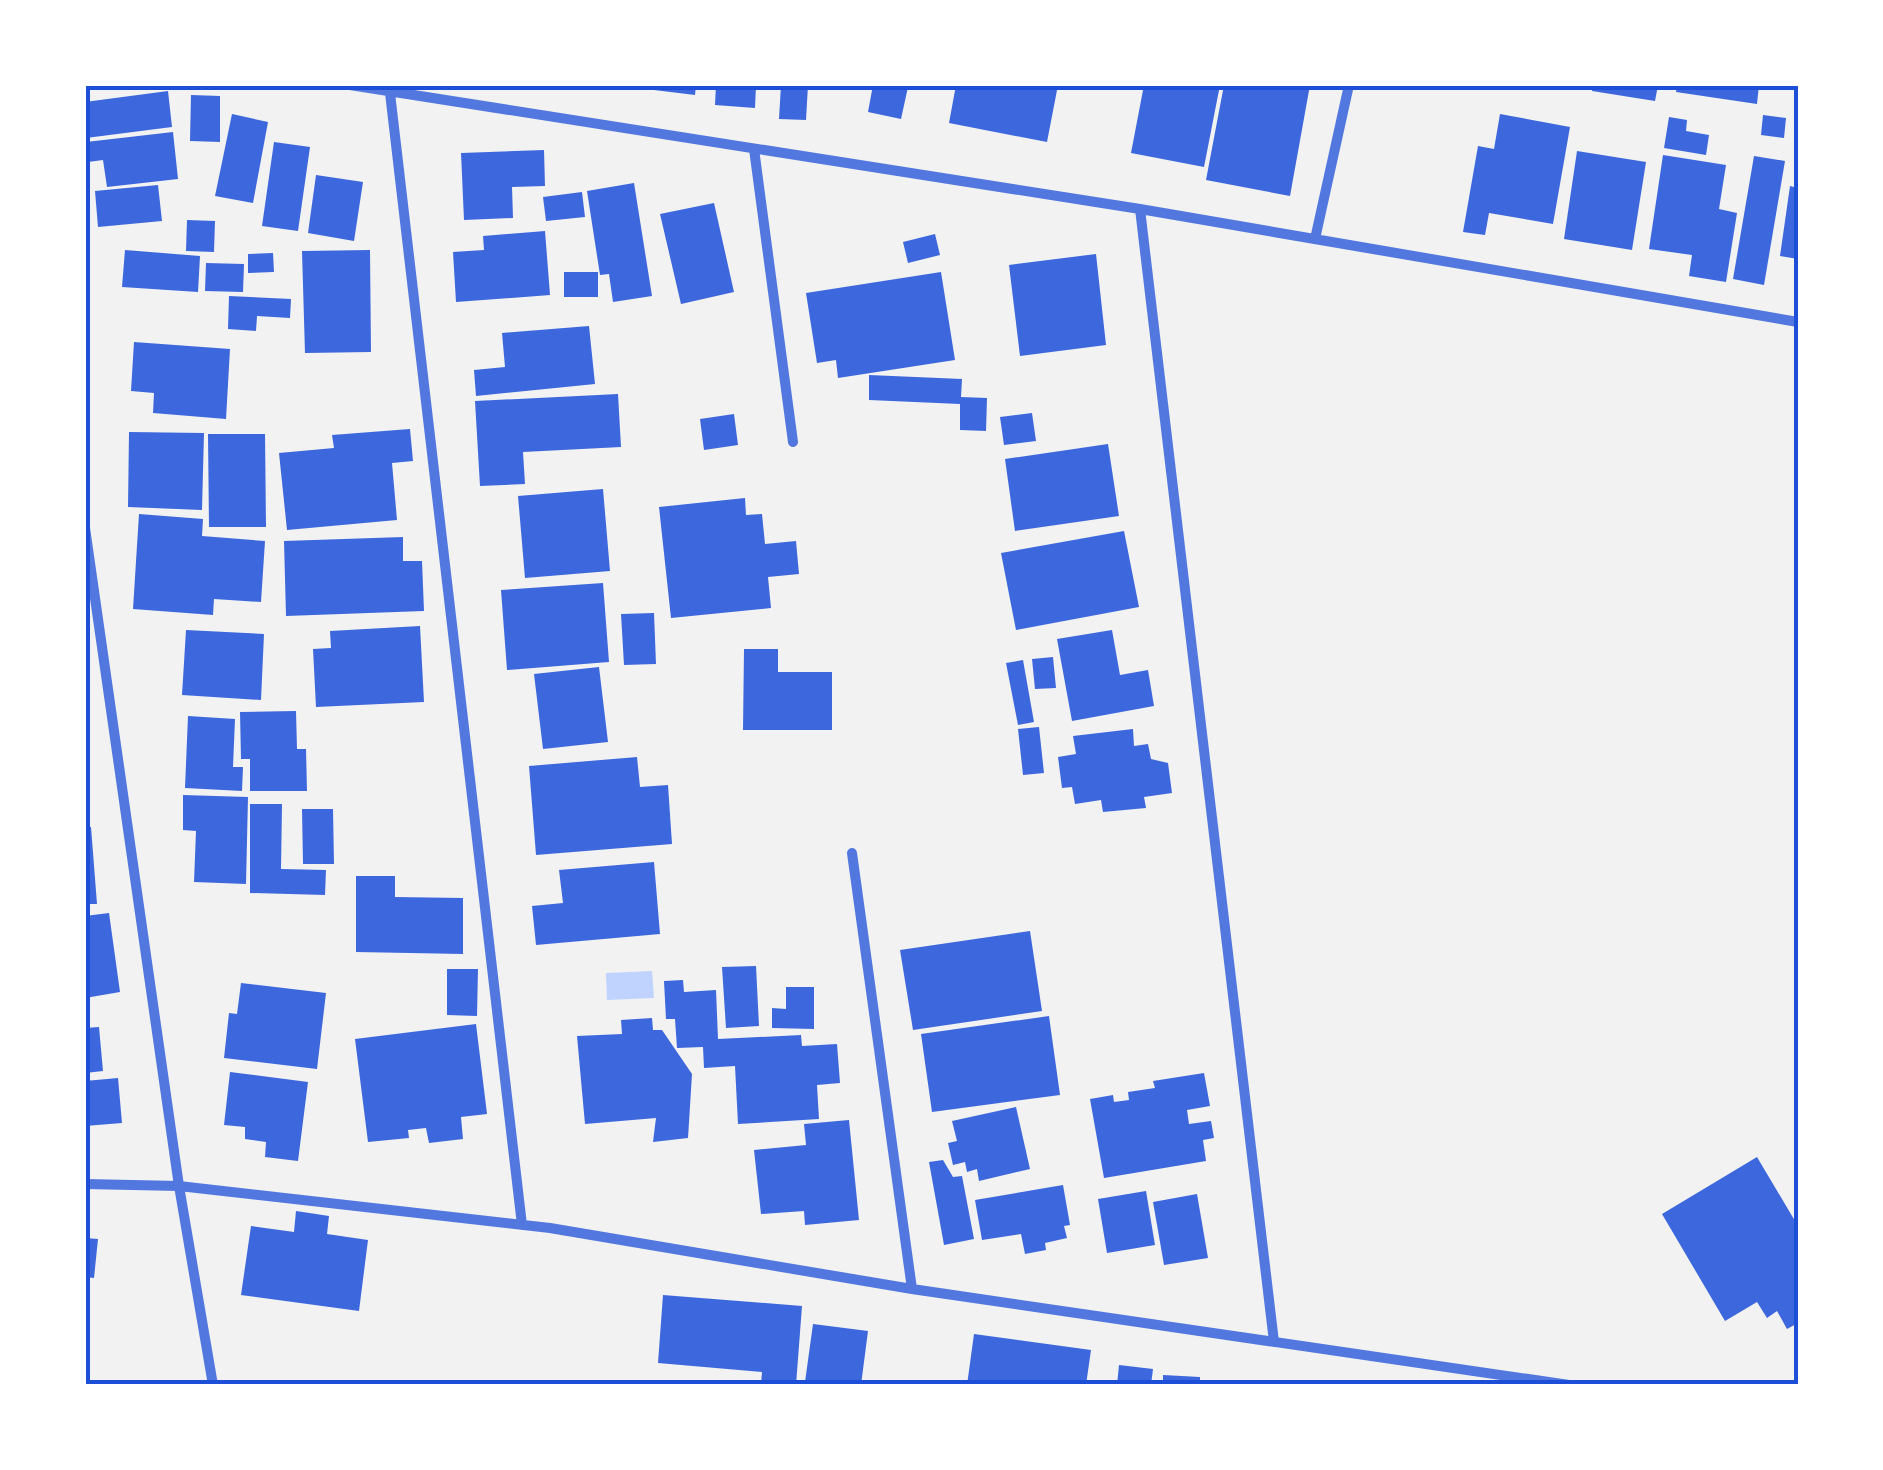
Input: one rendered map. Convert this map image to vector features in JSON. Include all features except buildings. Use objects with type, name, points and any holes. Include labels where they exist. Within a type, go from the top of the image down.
[{"type":"street","points":[[350,85],[1140,209],[1798,322]]},
{"type":"street","points":[[1315,239],[1349,85]]},
{"type":"street","points":[[390,93],[522,1225]]},
{"type":"street","points":[[754,150],[794,442]]},
{"type":"street","points":[[1140,209],[1274,1342]]},
{"type":"street","points":[[85,528],[179,1186],[213,1385]]},
{"type":"street","points":[[852,853],[912,1289]]},
{"type":"street","points":[[85,1184],[179,1186],[522,1225],[912,1289],[1569,1385]]},
{"type":"water","points":[[652,971],[654,998],[607,1000],[606,973]]}]
